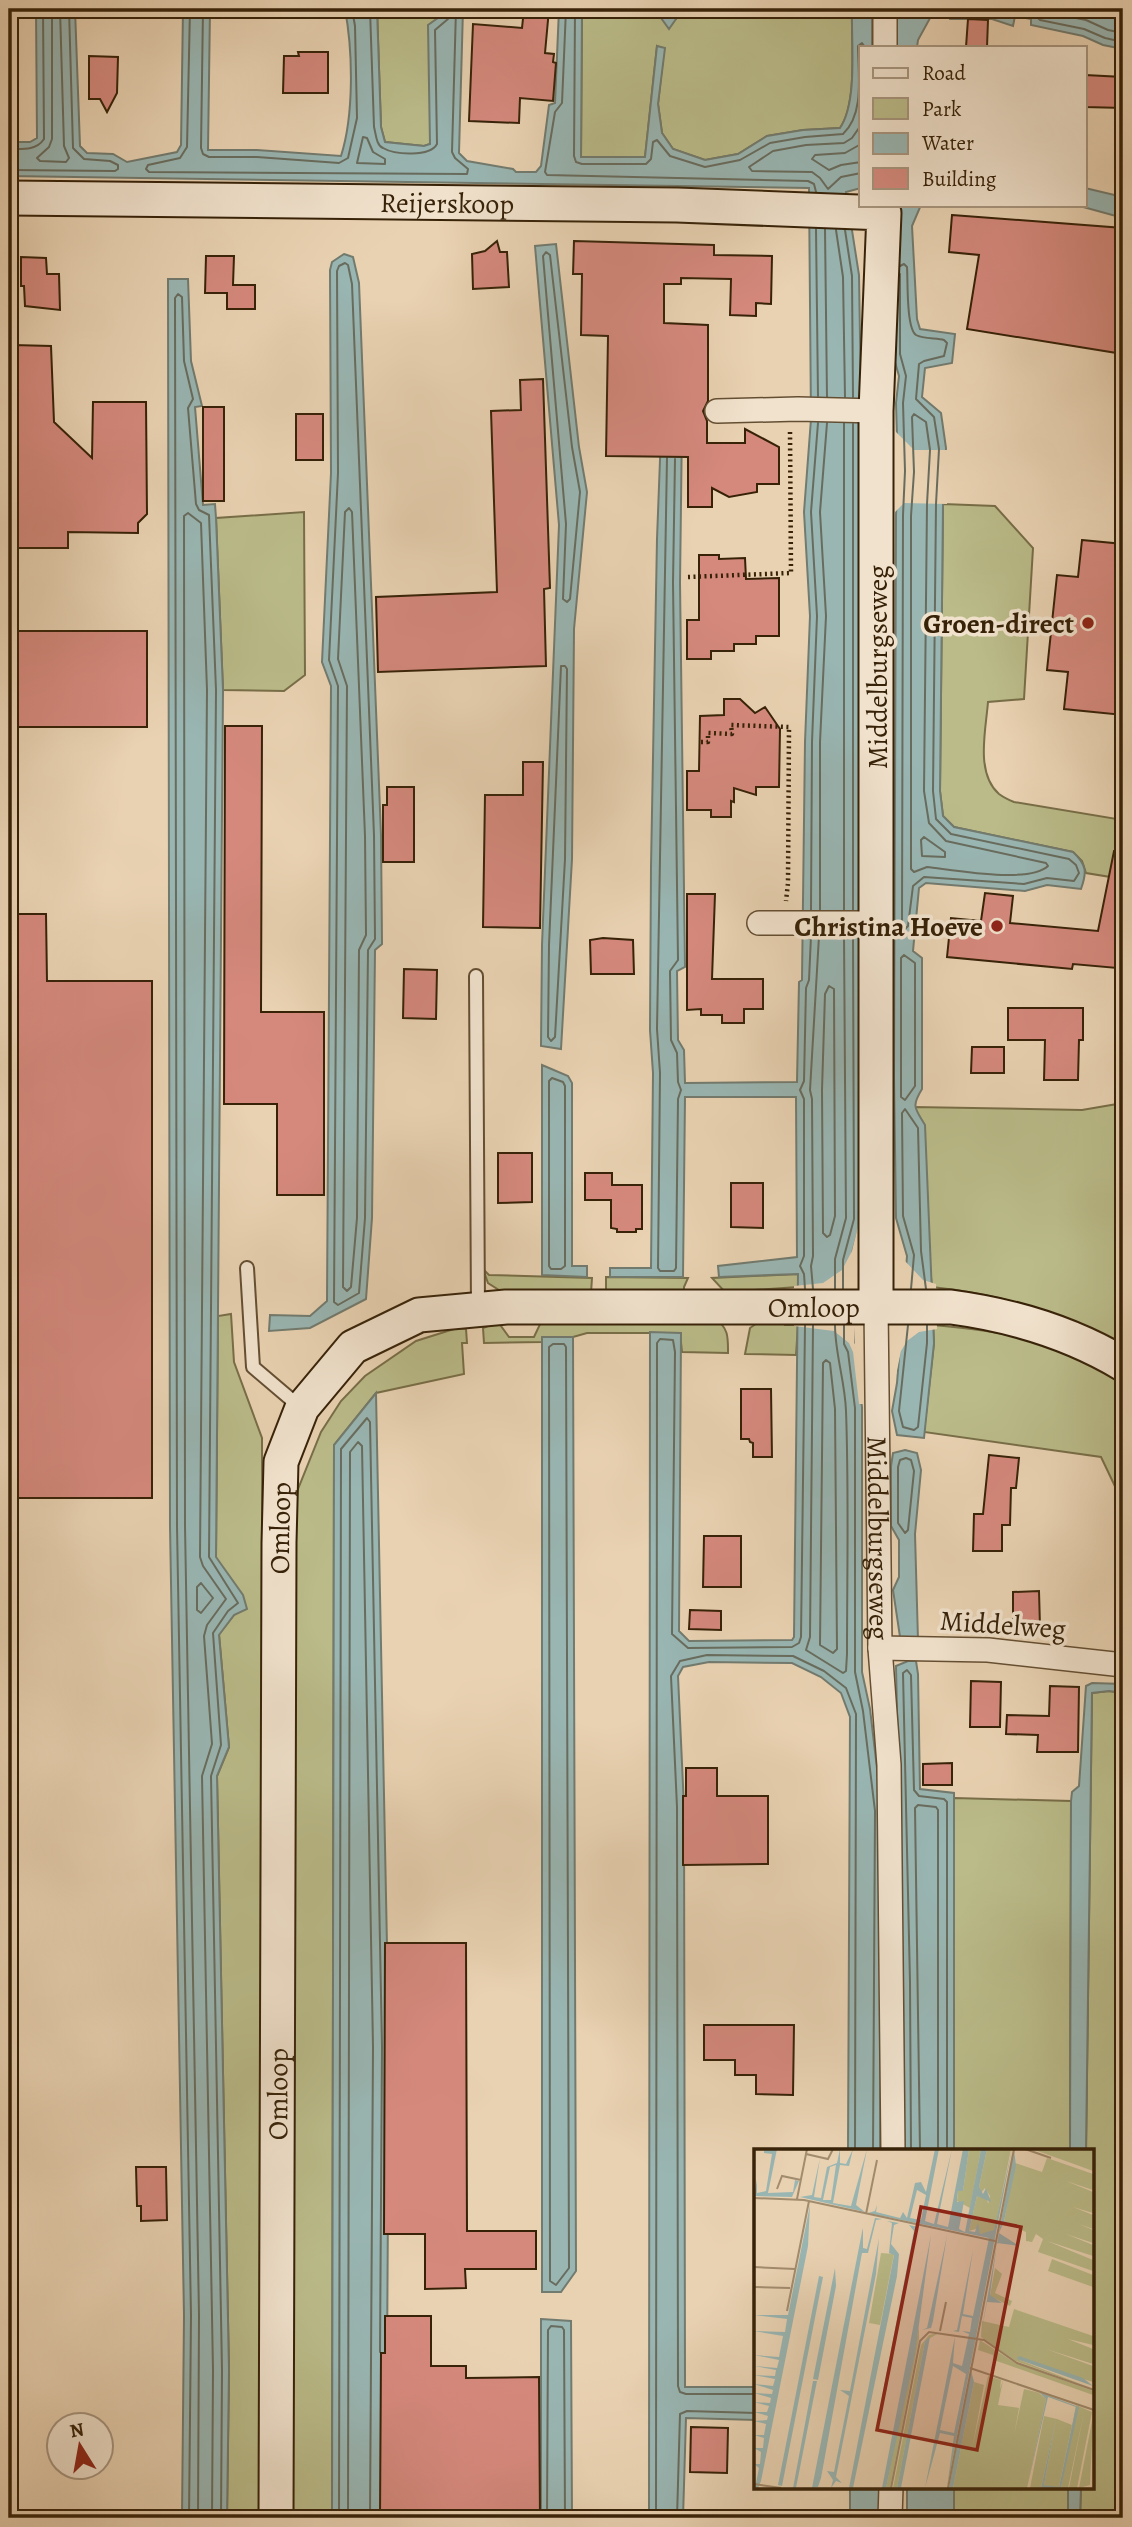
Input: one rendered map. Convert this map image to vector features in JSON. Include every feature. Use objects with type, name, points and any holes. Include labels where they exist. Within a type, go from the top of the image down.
[{"type":"street","points":[[885,9],[885,46]]},
{"type":"street","name":"Reijerskoop","points":[[9,198],[452,201],[876,210]]},
{"type":"street","name":"Middelburgseweg","points":[[876,210],[869,411],[877,923],[880,1648],[889,1765],[893,2149]]},
{"type":"street","points":[[717,411],[869,411]]},
{"type":"street","points":[[759,923],[877,923]]},
{"type":"street","name":"Omloop","points":[[276,2518],[279,1543],[281,1462],[302,1408],[353,1348],[419,1315],[506,1307],[951,1307],[1032,1323],[1076,1340],[1123,1364]]},
{"type":"street","name":"Middelweg","points":[[880,1648],[988,1650],[1123,1665]]},
{"type":"street","points":[[890,2518],[891,2488]]},
{"type":"lane","points":[[476,976],[478,1310]]},
{"type":"lane","points":[[247,1268],[253,1367],[302,1408]]},
{"type":"path","points":[[688,577],[791,573],[794,409]]},
{"type":"path","points":[[701,743],[708,743],[708,733],[732,734],[731,725],[789,727],[790,923]]},
{"type":"green space","points":[[377,9],[442,9],[430,144],[424,146],[385,142],[381,127]]},
{"type":"green space","points":[[582,9],[661,9],[662,18],[676,19],[676,9],[852,9],[853,54],[846,117],[840,128],[767,136],[738,154],[705,160],[673,149],[662,133],[658,104],[664,49],[657,46],[645,157],[581,157]]},
{"type":"green space","points":[[943,504],[995,506],[1033,548],[1024,699],[988,702],[984,737],[987,775],[999,794],[1014,802],[1123,820],[1123,879],[1086,873],[1082,861],[1073,852],[954,827],[943,816],[940,791]]},
{"type":"green space","points":[[304,512],[305,675],[284,691],[223,690],[216,518]]},
{"type":"green space","points":[[1123,1103],[1123,1348],[1076,1324],[1031,1307],[985,1295],[932,1287],[914,1107],[1082,1110]]},
{"type":"green space","points":[[483,1269],[489,1275],[592,1278],[591,1293],[499,1290],[488,1283]]},
{"type":"green space","points":[[798,1274],[798,1287],[725,1292],[712,1278]]},
{"type":"green space","points":[[606,1277],[688,1278],[684,1293],[606,1293]]},
{"type":"green space","points":[[231,1314],[234,1362],[262,1438],[264,2518],[227,2518],[229,2370],[217,1776],[229,1747],[219,1634],[234,1615],[216,1557],[218,1316]]},
{"type":"green space","points":[[715,1319],[725,1330],[728,1353],[682,1352],[680,1333],[587,1333],[573,1337],[543,1337],[542,1342],[484,1343],[483,1328],[498,1322],[509,1337],[534,1337],[542,1320]]},
{"type":"green space","points":[[760,1321],[798,1325],[796,1355],[745,1354],[750,1328]]},
{"type":"green space","points":[[933,1325],[966,1328],[1031,1341],[1078,1358],[1123,1381],[1123,1516],[1120,1515],[1122,1501],[1101,1457],[924,1432],[934,1343]]},
{"type":"green space","points":[[457,1328],[466,1329],[467,1343],[462,1343],[464,1374],[376,1393],[334,1445],[332,2518],[291,2518],[292,1504],[321,1432],[341,1401],[365,1376],[416,1341]]},
{"type":"green space","points":[[1092,1693],[1123,1693],[1123,2518],[1080,2518],[1081,2488],[1094,2488],[1094,2149],[1086,2149]]},
{"type":"green space","points":[[954,1798],[1071,1801],[1070,2149],[954,2149]]},
{"type":"green space","points":[[954,2488],[1068,2488],[1068,2518],[954,2518]]},
{"type":"water","points":[[36,9],[75,9],[80,146],[87,153],[113,154],[127,162],[177,152],[181,145],[183,9],[210,9],[208,150],[257,150],[341,156],[348,122],[351,83],[350,44],[345,9],[377,9],[381,127],[385,142],[424,146],[430,144],[428,25],[442,15],[442,9],[463,9],[459,153],[467,161],[513,169],[516,172],[536,172],[541,166],[549,105],[555,103],[559,9],[582,9],[581,157],[645,157],[657,46],[665,48],[658,104],[662,133],[673,149],[705,160],[738,154],[767,136],[840,128],[846,117],[851,87],[852,9],[872,9],[872,46],[859,46],[859,189],[846,192],[859,275],[861,399],[861,1220],[850,1261],[854,1349],[862,1407],[862,1672],[870,1709],[882,1811],[880,2149],[848,2149],[850,1717],[841,1693],[821,1677],[792,1663],[709,1662],[683,1667],[678,1676],[684,1807],[685,2387],[754,2387],[754,2420],[686,2418],[683,2518],[649,2518],[650,1332],[681,1333],[679,1631],[689,1641],[792,1640],[798,1274],[719,1277],[718,1266],[797,1257],[796,1097],[685,1097],[683,1277],[610,1277],[610,1268],[651,1268],[651,867],[657,539],[664,355],[682,424],[680,583],[685,967],[677,971],[678,1040],[684,1050],[685,1083],[797,1082],[799,982],[802,980],[805,742],[810,616],[804,512],[811,419],[809,188],[9,176],[9,142],[30,142],[37,138]]},
{"type":"water","points":[[661,9],[676,9],[676,19],[669,29],[661,18]]},
{"type":"water","points":[[893,9],[935,9],[917,46],[893,46]]},
{"type":"water","points":[[943,9],[1123,9],[1123,49],[1103,45],[1083,36],[1031,25],[1031,19],[1015,16],[1013,26],[992,19],[950,19]]},
{"type":"water","points":[[1086,188],[1123,197],[1123,218],[1080,206],[1086,206]]},
{"type":"water","points":[[894,206],[921,206],[912,226],[917,319],[920,329],[955,334],[952,363],[925,368],[922,397],[941,413],[946,448],[940,791],[943,816],[954,827],[1073,852],[1081,861],[1085,873],[1081,889],[1047,885],[1025,891],[926,883],[919,888],[913,951],[922,958],[922,1089],[915,1104],[925,1125],[934,1343],[924,1438],[897,1435],[892,1411],[897,1383],[907,1256],[896,1218],[896,403],[899,376],[893,355]]},
{"type":"water","points":[[9,240],[15,2256],[9,2258]]},
{"type":"water","points":[[556,244],[579,447],[587,492],[574,629],[572,859],[561,1049],[541,1046],[542,945],[559,525],[535,246]]},
{"type":"water","points":[[344,254],[353,257],[359,283],[381,835],[382,944],[375,950],[372,1218],[366,1299],[310,1328],[269,1331],[270,1315],[310,1316],[327,1301],[331,686],[322,662],[331,473],[330,270],[332,262]]},
{"type":"water","points":[[168,279],[188,279],[191,361],[202,406],[195,407],[203,505],[215,504],[223,690],[216,1557],[243,1595],[247,1609],[234,1615],[219,1635],[229,1747],[217,1776],[229,2370],[227,2518],[182,2518],[184,2316],[170,1526]]},
{"type":"water","points":[[542,1065],[568,1076],[572,1083],[572,1266],[587,1266],[587,1277],[542,1275]]},
{"type":"water","points":[[542,1337],[573,1337],[576,2271],[561,2292],[542,2292]]},
{"type":"water","points":[[376,1393],[389,2047],[386,2518],[332,2518],[334,1445]]},
{"type":"water","points":[[905,1450],[917,1453],[921,1470],[915,1534],[918,1640],[900,1637],[893,1590],[899,1577],[899,1540],[891,1526],[891,1466],[893,1453]]},
{"type":"water","points":[[916,1661],[920,1789],[954,1793],[954,2149],[904,2149],[896,1666]]},
{"type":"water","points":[[1092,1683],[1123,1684],[1123,1693],[1092,1693],[1086,2149],[1070,2149],[1071,1801],[1072,1792],[1079,1786],[1086,1686]]},
{"type":"water","points":[[541,2319],[571,2321],[572,2518],[541,2518]]},
{"type":"water","points":[[850,2488],[883,2488],[883,2518],[850,2518]]},
{"type":"water","points":[[907,2488],[954,2488],[954,2518],[907,2518]]},
{"type":"water","points":[[1068,2488],[1081,2488],[1080,2518],[1068,2518]]},
{"type":"pier","points":[[893,429],[914,450],[950,450],[947,504],[904,503],[892,515],[895,471]]},
{"type":"pier","points":[[893,1201],[893,1213],[905,1261],[923,1280],[936,1284],[937,1329],[919,1332],[907,1341],[901,1351],[890,1404],[903,1256],[892,1218]]},
{"type":"pier","points":[[861,1214],[865,1221],[854,1261],[854,1343],[858,1348],[865,1404],[859,1404],[853,1352],[849,1343],[834,1331],[794,1326],[794,1286],[823,1283],[842,1270],[852,1251]]},
{"type":"building","points":[[524,9],[549,9],[545,53],[554,54],[553,62],[556,63],[553,101],[520,98],[519,123],[469,121],[473,24],[522,28]]},
{"type":"building","points":[[968,19],[988,20],[987,46],[966,46]]},
{"type":"building","points":[[298,52],[328,52],[328,93],[283,93],[284,56],[299,56]]},
{"type":"building","points":[[89,56],[118,57],[117,93],[107,112],[100,99],[89,99]]},
{"type":"building","points":[[1086,75],[1123,77],[1123,108],[1086,107]]},
{"type":"building","points":[[952,215],[1123,228],[1123,354],[967,329],[979,255],[949,252]]},
{"type":"building","points":[[497,241],[500,252],[507,252],[509,287],[473,289],[472,254],[485,251]]},
{"type":"building","points":[[574,241],[714,245],[714,255],[772,256],[771,304],[756,303],[756,316],[730,315],[731,279],[681,278],[681,284],[664,284],[664,323],[708,325],[708,401],[703,411],[707,421],[707,443],[745,443],[745,429],[779,447],[779,484],[757,484],[757,492],[729,497],[712,488],[712,507],[688,507],[688,457],[606,456],[608,336],[581,335],[582,274],[573,274]]},
{"type":"building","points":[[206,256],[234,256],[233,285],[255,285],[255,309],[227,309],[227,293],[205,293]]},
{"type":"building","points":[[21,257],[46,258],[47,274],[59,274],[60,310],[25,306],[24,286],[21,286]]},
{"type":"building","points":[[13,345],[51,346],[54,422],[92,458],[93,402],[146,402],[147,514],[138,523],[138,533],[68,532],[68,548],[14,548],[13,436],[18,432],[18,381],[13,382]]},
{"type":"building","points":[[543,379],[550,588],[544,589],[546,666],[378,672],[376,597],[497,592],[491,411],[521,410],[520,380]]},
{"type":"building","points":[[203,407],[224,407],[224,501],[203,501]]},
{"type":"building","points":[[296,414],[323,414],[323,460],[296,460]]},
{"type":"building","name":"Groen-direct","points":[[1082,540],[1123,544],[1123,715],[1064,709],[1068,672],[1047,670],[1057,575],[1078,577]]},
{"type":"building","points":[[699,555],[719,555],[719,559],[745,558],[746,579],[779,578],[779,636],[756,636],[756,644],[734,644],[734,651],[711,651],[711,659],[687,659],[687,620],[699,620]]},
{"type":"building","points":[[14,631],[147,631],[147,727],[14,727]]},
{"type":"building","points":[[724,699],[740,699],[755,713],[765,707],[780,729],[779,787],[756,787],[756,795],[734,788],[731,817],[711,817],[711,810],[687,810],[687,771],[699,771],[700,716],[724,715]]},
{"type":"building","points":[[225,726],[262,726],[261,1012],[324,1012],[324,1195],[277,1195],[277,1104],[224,1104]]},
{"type":"building","points":[[523,762],[543,762],[540,928],[483,927],[485,795],[523,795]]},
{"type":"building","points":[[387,787],[414,787],[414,862],[383,862],[383,805],[387,805]]},
{"type":"building","name":"Christina Hoeve","points":[[1114,851],[1123,852],[1123,908],[1117,968],[1073,964],[1072,969],[947,957],[951,918],[981,921],[985,893],[1013,896],[1010,923],[1098,931]]},
{"type":"building","points":[[687,894],[715,894],[712,979],[763,979],[763,1009],[744,1009],[744,1023],[722,1023],[722,1015],[701,1015],[701,1009],[687,1010]]},
{"type":"building","points":[[14,914],[46,914],[47,981],[152,981],[152,1498],[14,1498]]},
{"type":"building","points":[[590,940],[633,940],[634,974],[591,974]]},
{"type":"building","points":[[404,969],[437,970],[436,1019],[403,1018]]},
{"type":"building","points":[[1008,1008],[1083,1008],[1083,1040],[1079,1040],[1078,1080],[1044,1080],[1045,1040],[1008,1040]]},
{"type":"building","points":[[972,1047],[1004,1047],[1004,1073],[971,1073]]},
{"type":"building","points":[[498,1153],[532,1153],[532,1202],[498,1203]]},
{"type":"building","points":[[585,1173],[612,1173],[612,1185],[642,1185],[642,1229],[636,1229],[636,1232],[617,1232],[617,1229],[611,1228],[611,1200],[585,1200]]},
{"type":"building","points":[[731,1183],[763,1183],[763,1228],[731,1227]]},
{"type":"building","points":[[741,1389],[771,1389],[772,1457],[753,1457],[753,1443],[749,1439],[741,1439]]},
{"type":"building","points":[[989,1455],[1019,1458],[1016,1488],[1011,1488],[1010,1525],[1002,1525],[1002,1551],[973,1551],[974,1514],[983,1514]]},
{"type":"building","points":[[704,1536],[741,1536],[741,1587],[703,1587]]},
{"type":"building","points":[[1039,1591],[1040,1627],[1013,1627],[1013,1592]]},
{"type":"building","points":[[690,1610],[721,1611],[721,1630],[689,1629]]},
{"type":"building","points":[[971,1681],[1001,1682],[1000,1727],[970,1727]]},
{"type":"building","points":[[1050,1686],[1079,1687],[1078,1752],[1037,1752],[1038,1735],[1006,1734],[1007,1715],[1049,1716]]},
{"type":"building","points":[[952,1763],[952,1785],[923,1785],[923,1764]]},
{"type":"building","points":[[686,1768],[717,1768],[717,1796],[768,1796],[768,1864],[683,1865],[683,1796],[686,1796]]},
{"type":"building","points":[[385,1943],[466,1943],[467,2231],[536,2231],[536,2269],[465,2269],[466,2288],[425,2289],[425,2234],[384,2234]]},
{"type":"building","points":[[704,2025],[794,2025],[793,2095],[756,2094],[756,2075],[735,2075],[735,2060],[704,2060]]},
{"type":"building","points":[[136,2167],[166,2167],[167,2220],[141,2221],[141,2206],[137,2206]]},
{"type":"building","points":[[385,2316],[431,2316],[431,2366],[466,2366],[466,2378],[539,2377],[540,2518],[380,2518],[381,2353],[385,2353]]},
{"type":"building","points":[[691,2427],[728,2428],[727,2473],[690,2472]]},
{"type":"place","name":"Groen-direct","points":[[1088,623]]},
{"type":"place","name":"Christina Hoeve","points":[[997,926]]}]
